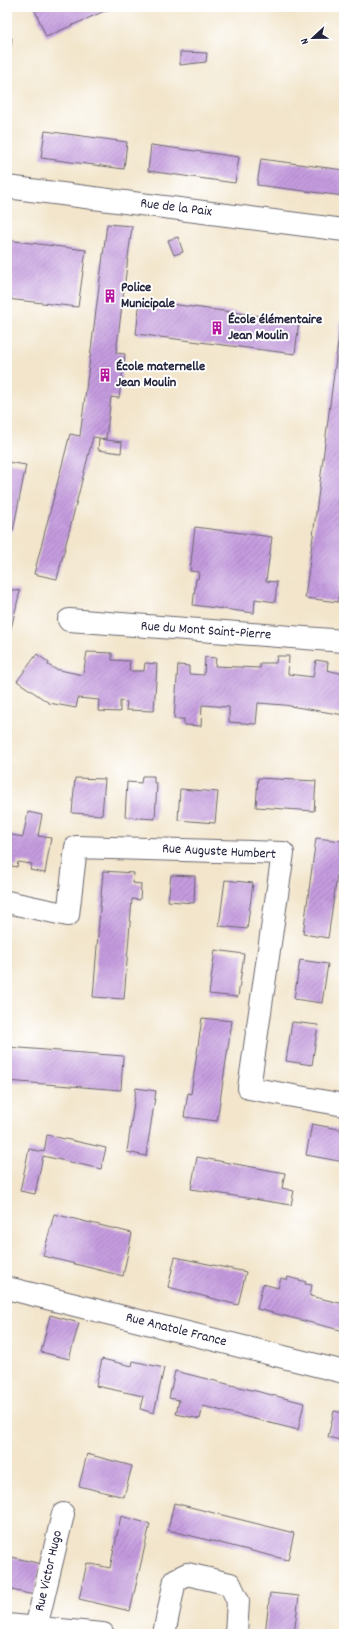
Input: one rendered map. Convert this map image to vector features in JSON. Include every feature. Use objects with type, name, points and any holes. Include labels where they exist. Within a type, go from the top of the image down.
[{"type":"street","name":"Rue de la Paix","points":[[7,187],[344,230]]},
{"type":"street","name":"Rue du Mont Saint-Pierre","points":[[69,620],[344,641]]},
{"type":"street","name":"Rue Auguste Humbert","points":[[7,902],[68,915],[76,846],[283,854],[249,1088],[344,1105]]},
{"type":"street","name":"Rue Anatole France","points":[[7,1288],[344,1372]]},
{"type":"street","name":"Rue Victor Hugo","points":[[36,1628],[62,1514]]},
{"type":"street","points":[[164,1634],[175,1580],[187,1574],[230,1584],[238,1601],[236,1634]]},
{"type":"street","name":"Rue Victor Hugo","points":[[7,1625],[103,1634]]},
{"type":"building","points":[[109,7],[109,9],[46,37],[34,8]]},
{"type":"building","points":[[7,37],[12,38],[8,69],[7,69]]},
{"type":"building","points":[[180,52],[207,53],[206,62],[180,65]]},
{"type":"building","points":[[7,84],[11,85],[8,109],[7,109]]},
{"type":"building","points":[[45,131],[127,142],[124,169],[41,158]]},
{"type":"building","points":[[151,145],[239,157],[235,183],[148,171]]},
{"type":"building","points":[[261,159],[344,170],[344,196],[257,185]]},
{"type":"building","points":[[107,224],[132,226],[116,353],[125,354],[119,398],[111,397],[106,439],[93,437],[57,579],[34,574],[70,434],[80,436]]},
{"type":"building","points":[[178,237],[183,252],[174,255],[168,240]]},
{"type":"building","points":[[7,240],[86,250],[78,307],[7,299]]},
{"type":"building","name":"École élémentaire Jean Moulin","points":[[140,300],[299,321],[295,354],[136,334]]},
{"type":"building","points":[[343,304],[344,559],[338,602],[305,598]]},
{"type":"building","points":[[99,439],[122,442],[121,453],[98,450]]},
{"type":"building","points":[[7,462],[26,465],[13,531],[7,530]]},
{"type":"building","points":[[195,527],[272,537],[266,581],[277,582],[275,602],[255,599],[254,613],[193,605],[196,579],[198,579],[199,572],[190,571]]},
{"type":"building","points":[[7,589],[20,591],[8,641],[7,641]]},
{"type":"building","points":[[87,652],[112,653],[112,660],[130,661],[129,671],[144,671],[145,663],[157,664],[154,711],[126,710],[127,702],[120,701],[120,712],[98,711],[99,700],[78,698],[76,708],[49,703],[17,681],[37,654],[49,663],[48,665],[55,669],[83,675]]},
{"type":"building","points":[[277,656],[289,656],[288,674],[313,677],[316,660],[328,662],[327,670],[344,674],[344,715],[284,705],[258,703],[256,724],[229,722],[229,707],[202,705],[201,726],[184,725],[184,719],[174,719],[178,665],[189,666],[189,674],[204,675],[205,657],[216,658],[215,666],[260,668],[260,663],[276,663]]},
{"type":"building","points":[[142,776],[154,776],[154,783],[157,783],[155,819],[125,817],[127,782],[141,783]]},
{"type":"building","points":[[75,778],[105,779],[102,815],[72,813]]},
{"type":"building","points":[[258,778],[316,781],[314,811],[256,807]]},
{"type":"building","points":[[180,789],[218,792],[215,823],[178,820]]},
{"type":"building","points":[[28,812],[42,815],[38,836],[51,838],[45,873],[30,870],[32,864],[18,862],[17,867],[7,865],[7,834],[23,837]]},
{"type":"building","points":[[316,838],[342,841],[328,938],[303,934]]},
{"type":"building","points":[[103,871],[134,873],[133,883],[141,884],[140,900],[132,899],[124,999],[93,997]]},
{"type":"building","points":[[171,875],[195,876],[194,903],[168,901]]},
{"type":"building","points":[[225,880],[253,883],[247,929],[219,926]]},
{"type":"building","points":[[215,950],[244,954],[238,997],[209,994]]},
{"type":"building","points":[[300,960],[328,964],[322,1003],[294,999]]},
{"type":"building","points":[[202,1018],[232,1021],[217,1121],[184,1117],[188,1093],[191,1094]]},
{"type":"building","points":[[292,1022],[318,1025],[312,1065],[286,1061]]},
{"type":"building","points":[[7,1047],[123,1056],[121,1090],[7,1081]]},
{"type":"building","points":[[343,1052],[344,1053],[344,1073],[340,1072]]},
{"type":"building","points":[[136,1088],[156,1091],[146,1156],[127,1152]]},
{"type":"building","points":[[312,1124],[344,1130],[344,1162],[306,1155]]},
{"type":"building","points":[[47,1135],[106,1148],[101,1169],[43,1156],[35,1194],[20,1191],[29,1149],[44,1152]]},
{"type":"building","points":[[197,1157],[285,1173],[282,1188],[294,1191],[291,1205],[191,1189]]},
{"type":"building","points":[[54,1214],[132,1233],[123,1276],[43,1256]]},
{"type":"building","points":[[175,1257],[246,1272],[238,1305],[168,1287]]},
{"type":"building","points":[[288,1277],[306,1282],[305,1284],[312,1285],[310,1296],[344,1304],[344,1331],[257,1309],[263,1284],[278,1288],[281,1278],[287,1280]]},
{"type":"building","points":[[50,1315],[79,1323],[69,1359],[41,1352]]},
{"type":"building","points":[[102,1359],[132,1366],[133,1361],[164,1368],[154,1413],[140,1409],[143,1396],[96,1386]]},
{"type":"building","points":[[175,1371],[304,1403],[298,1430],[203,1406],[200,1419],[176,1414],[179,1400],[169,1398]]},
{"type":"building","points":[[334,1411],[344,1413],[344,1441],[328,1437]]},
{"type":"building","points":[[87,1454],[132,1466],[124,1497],[79,1486]]},
{"type":"building","points":[[174,1503],[294,1533],[288,1560],[168,1530]]},
{"type":"building","points":[[121,1516],[150,1524],[130,1611],[79,1599],[87,1563],[110,1568]]},
{"type":"building","points":[[7,1556],[41,1564],[34,1595],[7,1589]]},
{"type":"building","points":[[270,1593],[299,1596],[294,1634],[265,1634]]},
{"type":"place","name":"Police Municipale","points":[[110,296]]},
{"type":"place","name":"École élémentaire Jean Moulin","points":[[217,328]]},
{"type":"place","name":"École maternelle Jean Moulin","points":[[105,375]]}]
